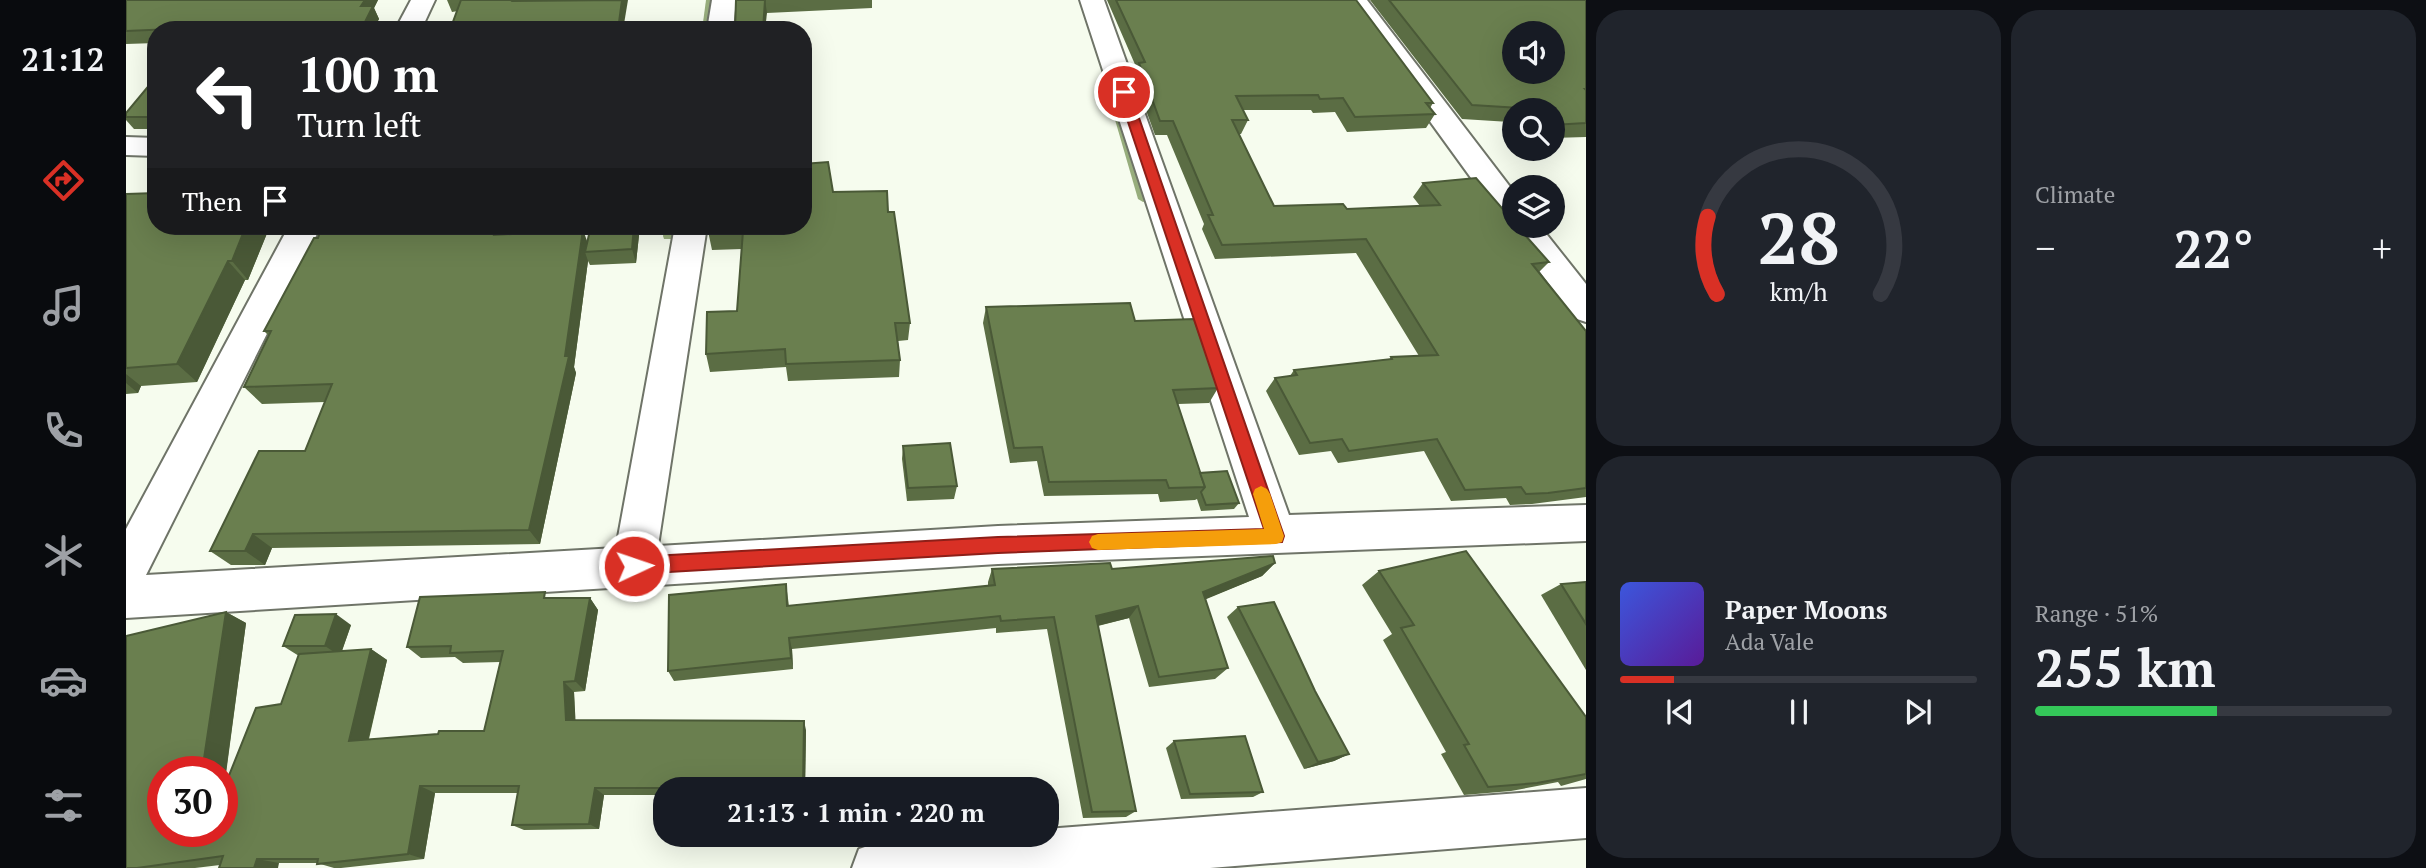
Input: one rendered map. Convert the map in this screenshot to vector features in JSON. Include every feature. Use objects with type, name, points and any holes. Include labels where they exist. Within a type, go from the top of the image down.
[{"type":"street","points":[[413,21],[424,0]]},
{"type":"street","points":[[721,21],[724,0]]},
{"type":"street","points":[[1092,0],[1276,536]]},
{"type":"street","points":[[1354,0],[1502,198]]},
{"type":"street","points":[[126,146],[147,147]]},
{"type":"street","points":[[126,571],[300,235]]},
{"type":"street","points":[[634,566],[689,235]]},
{"type":"street","points":[[1532,238],[1586,309]]},
{"type":"street","points":[[126,597],[998,545],[1586,523]]},
{"type":"street","points":[[878,868],[1586,813]]},
{"type":"building","points":[[126,0],[365,0],[361,6],[373,6],[366,21],[147,21],[147,30],[126,31]]},
{"type":"building","points":[[461,0],[622,0],[619,21],[453,21]]},
{"type":"building","points":[[736,0],[765,0],[764,21],[735,21]]},
{"type":"building","points":[[1116,0],[1356,0],[1433,103],[1426,103],[1435,114],[1355,117],[1343,98],[1320,99],[1318,95],[1236,96],[1248,120],[1232,120],[1274,206],[1343,204],[1347,209],[1440,205],[1423,183],[1476,178],[1502,208],[1502,238],[1528,238],[1549,262],[1532,264],[1586,331],[1586,488],[1526,494],[1521,487],[1465,490],[1437,439],[1349,451],[1342,439],[1310,443],[1275,378],[1297,375],[1294,370],[1392,359],[1391,357],[1438,355],[1366,239],[1222,245],[1208,215],[1213,215],[1173,121],[1160,121],[1139,63],[1145,62]]},
{"type":"building","points":[[1389,0],[1586,0],[1586,123],[1565,124],[1565,98],[1502,98],[1502,107],[1472,105]]},
{"type":"building","points":[[147,88],[147,117],[126,117],[126,113]]},
{"type":"building","points":[[828,162],[833,192],[887,191],[888,212],[894,212],[910,323],[895,323],[900,360],[786,364],[785,349],[706,354],[707,312],[737,311],[743,235],[812,235],[812,163]]},
{"type":"building","points":[[147,193],[147,235],[242,235],[232,261],[228,261],[177,364],[126,368],[126,194]]},
{"type":"building","points":[[319,235],[582,235],[565,356],[569,356],[529,530],[253,534],[245,551],[210,551],[259,451],[305,451],[332,384],[244,387],[271,331],[264,331],[314,238]]},
{"type":"building","points":[[589,235],[633,235],[632,249],[585,252]]},
{"type":"building","points":[[1130,303],[1135,321],[1194,319],[1218,388],[1173,390],[1205,487],[1169,488],[1166,480],[1049,482],[1042,447],[1014,448],[986,307]]},
{"type":"building","points":[[950,443],[957,486],[908,488],[903,446]]},
{"type":"building","points":[[1227,471],[1239,503],[1206,505],[1201,492],[1205,487],[1200,473]]},
{"type":"building","points":[[1466,551],[1586,717],[1586,774],[1537,783],[1488,787],[1464,745],[1469,744],[1401,628],[1414,625],[1379,571]]},
{"type":"building","points":[[1273,556],[1275,563],[1203,592],[1228,668],[1159,677],[1138,606],[1096,616],[1136,811],[1092,812],[1054,617],[1001,621],[1000,616],[789,638],[791,658],[668,671],[669,595],[786,584],[787,606],[995,585],[992,569],[1110,563],[1112,569]]},
{"type":"building","points":[[1586,582],[1586,624],[1561,584]]},
{"type":"building","points":[[545,592],[544,598],[590,598],[575,681],[564,682],[566,720],[804,721],[803,777],[653,777],[653,788],[595,788],[589,824],[512,825],[519,786],[420,786],[408,854],[317,864],[318,859],[257,859],[254,868],[219,868],[223,856],[126,868],[126,636],[226,612],[204,756],[147,756],[147,847],[238,847],[237,756],[256,708],[281,704],[299,654],[371,649],[349,741],[438,734],[439,731],[484,731],[503,651],[450,653],[451,646],[407,647],[420,597]]},
{"type":"building","points":[[1274,602],[1315,691],[1349,754],[1318,762],[1238,607]]},
{"type":"building","points":[[336,614],[325,646],[283,646],[295,615]]},
{"type":"building","points":[[1245,736],[1263,792],[1190,794],[1174,741]]},
{"type":"waterway","points":[[707,21],[710,0]]},
{"type":"waterway","points":[[1113,99],[1143,199]]},
{"type":"slow traffic","points":[[1098,542],[1276,536],[1261,494]]},
{"type":"route","points":[[634,566],[998,545],[1276,536],[1124,92]]}]
